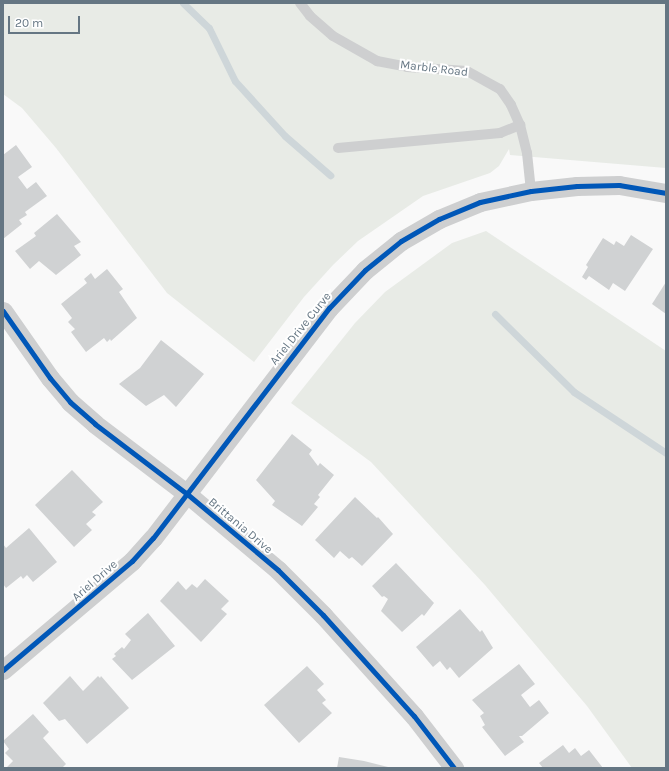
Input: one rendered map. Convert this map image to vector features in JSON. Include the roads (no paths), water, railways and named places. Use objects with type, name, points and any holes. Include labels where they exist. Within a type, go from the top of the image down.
[{"type":"street","name":"Ariel Drive Curve","points":[[186,493],[329,308],[365,270],[401,241],[439,219],[480,202],[531,191],[577,186],[619,185],[666,193]]},
{"type":"street","name":"Brittania Drive","points":[[3,311],[50,378],[70,402],[95,424],[186,493],[278,570],[323,616],[414,716],[454,768]]},
{"type":"street","name":"Ariel Drive","points":[[3,670],[132,561],[186,493]]},
{"type":"lane","name":"Marble Road","points":[[300,3],[332,36],[377,61],[407,67],[468,71],[484,78],[500,89],[511,105],[520,125],[527,153],[531,191]]},
{"type":"lane","points":[[338,148],[500,133],[520,125]]},
{"type":"waterway","points":[[183,3],[209,28],[235,81],[285,136],[330,175]]},
{"type":"waterway","points":[[495,314],[574,392],[666,453]]}]
